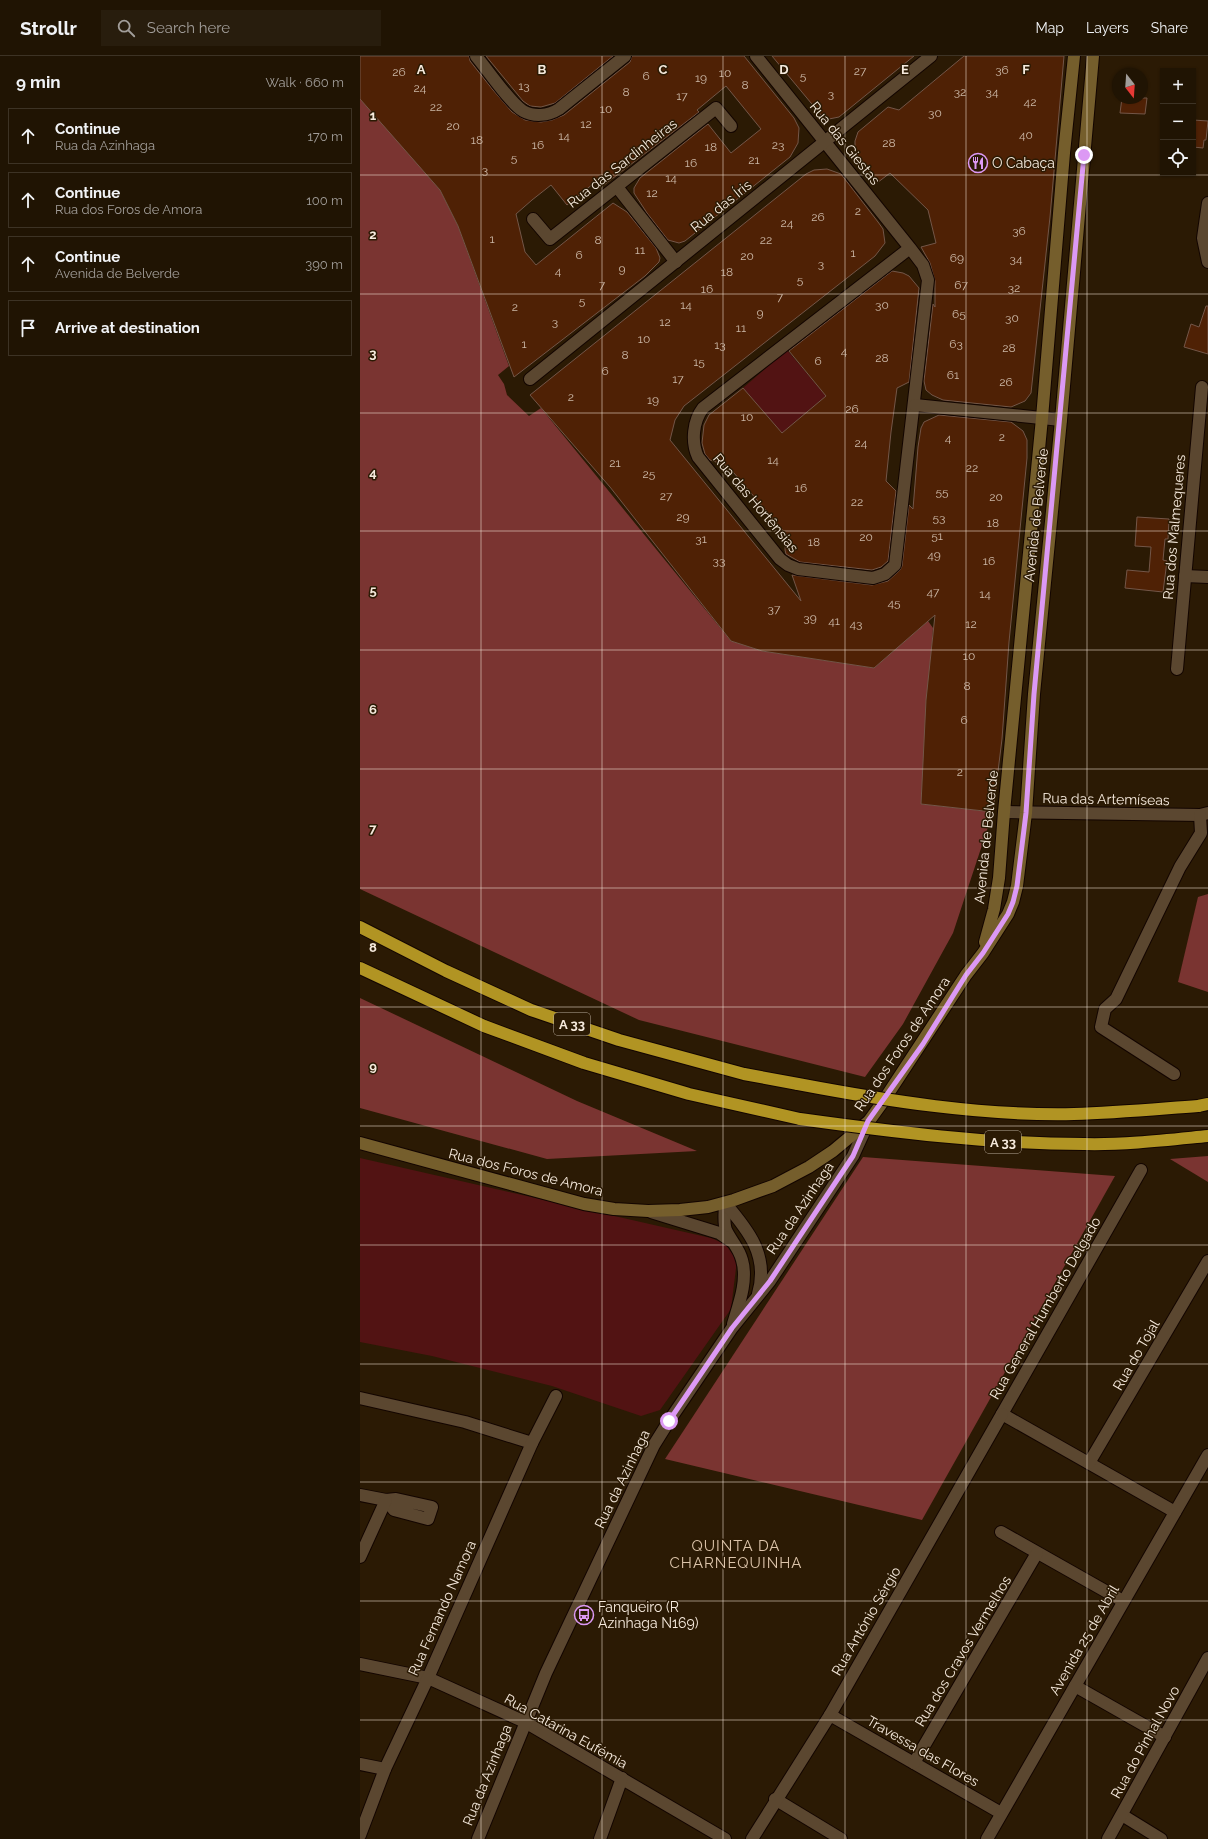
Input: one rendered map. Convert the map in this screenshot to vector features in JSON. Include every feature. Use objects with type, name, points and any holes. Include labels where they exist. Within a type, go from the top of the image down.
[{"type":"highway","name":"A 33","points":[[360,927],[446,971],[531,1010],[619,1040],[744,1074],[851,1094],[1000,1112],[1073,1114],[1136,1111],[1203,1105]]},
{"type":"highway","name":"A 33","points":[[360,968],[484,1026],[584,1063],[689,1094],[800,1119],[910,1134],[1002,1142],[1085,1144],[1148,1142],[1208,1136]]},
{"type":"main road","name":"Avenida de Belverde","points":[[983,953],[994,909],[999,878],[1042,418],[1063,161],[1074,56]]},
{"type":"main road","name":"Avenida de Belverde","points":[[983,953],[1008,914],[1013,902],[1017,886],[1026,813],[1034,694],[1093,56]]},
{"type":"main road","name":"Rua dos Foros de Amora","points":[[360,1143],[584,1204],[614,1209],[648,1211],[680,1210],[725,1203],[773,1186],[809,1167],[834,1151],[868,1121],[923,1044],[966,975],[983,953]]},
{"type":"street","points":[[476,56],[517,106],[528,113],[541,115],[554,112],[559,109],[625,56]]},
{"type":"street","name":"Rua das Giestas","points":[[756,56],[910,248]]},
{"type":"street","name":"Rua das Íris","points":[[530,380],[931,56]]},
{"type":"street","name":"Rua das Sardinheiras","points":[[533,219],[550,239],[716,108],[730,126]]},
{"type":"street","points":[[617,187],[676,262]]},
{"type":"street","points":[[1208,203],[1203,238],[1208,262]]},
{"type":"street","name":"Rua das Hortênsias","points":[[910,248],[923,265],[928,280],[897,560],[895,565],[885,574],[873,578],[798,569],[788,565],[780,559],[741,513],[696,452],[694,430],[697,418],[703,408],[910,248]]},
{"type":"street","name":"Rua dos Malmequeres","points":[[1177,669],[1202,387]]},
{"type":"street","points":[[915,404],[1060,420]]},
{"type":"street","points":[[1185,576],[1208,577]]},
{"type":"street","name":"Rua das Artemíseas","points":[[1004,812],[1204,814]]},
{"type":"street","points":[[1174,1074],[1102,1027],[1105,1009],[1116,999],[1180,867],[1201,832],[1204,814]]},
{"type":"street","name":"Rua da Azinhaga","points":[[478,1839],[552,1659],[654,1446],[669,1421],[732,1328],[757,1298],[853,1156],[868,1121]]},
{"type":"street","name":"Rua General Humberto Delgado","points":[[1141,1170],[1002,1414],[1175,1512]]},
{"type":"street","points":[[725,1203],[725,1229],[740,1252],[743,1262],[744,1275],[741,1295],[732,1328]]},
{"type":"street","points":[[725,1203],[748,1232],[760,1257],[762,1273],[757,1298]]},
{"type":"street","points":[[648,1211],[720,1233],[734,1243]]},
{"type":"street","name":"Rua do Tojal","points":[[1089,1463],[1208,1261]]},
{"type":"street","name":"Rua Fernando Namora","points":[[360,1835],[385,1769],[428,1678],[532,1443],[556,1396]]},
{"type":"street","points":[[360,1398],[465,1422],[532,1443]]},
{"type":"street","name":"Rua António Sérgio","points":[[752,1839],[775,1799],[830,1715],[1002,1414]]},
{"type":"street","name":"Avenida 25 de Abril","points":[[986,1839],[1208,1455]]},
{"type":"street","points":[[360,1495],[386,1500],[360,1558]]},
{"type":"street","points":[[1001,1532],[1123,1601]]},
{"type":"street","name":"Rua dos Cravos Vermelhos","points":[[914,1763],[1037,1553]]},
{"type":"street","name":"Rua do Pinhal Novo","points":[[1108,1839],[1208,1658]]},
{"type":"street","name":"Rua Catarina Eufémia","points":[[360,1664],[428,1678],[525,1722],[725,1839]]},
{"type":"street","points":[[1074,1686],[1165,1737]]},
{"type":"street","name":"Travessa das Flores","points":[[830,1715],[1001,1813]]},
{"type":"street","points":[[360,1764],[385,1769]]},
{"type":"street","points":[[600,1839],[622,1778]]},
{"type":"street","points":[[775,1799],[841,1839]]},
{"type":"street","points":[[1122,1816],[1161,1839]]},
{"type":"shaded area","points":[[360,96],[440,190],[458,226],[509,366],[498,375],[504,384],[507,395],[529,416],[541,408],[731,641],[762,651],[874,668],[928,621],[933,628],[921,804],[993,812],[953,933],[903,1024],[865,1077],[639,1020],[360,889]]},
{"type":"shaded area","points":[[787,350],[826,396],[782,433],[743,388]]},
{"type":"shaded area","points":[[1208,894],[1208,992],[1178,982],[1198,897]]},
{"type":"shaded area","points":[[360,998],[577,1101],[697,1151],[547,1159],[360,1108]]},
{"type":"shaded area","points":[[1208,1156],[1208,1182],[1170,1159]]},
{"type":"shaded area","points":[[863,1157],[1115,1176],[922,1520],[665,1459]]},
{"type":"shaded area","points":[[360,1158],[711,1238],[725,1244],[737,1260],[731,1309],[660,1410],[641,1416],[552,1386],[432,1356],[360,1342]]},
{"type":"building","points":[[360,56],[469,56],[470,61],[512,112],[525,120],[541,122],[552,120],[564,115],[630,62],[632,56],[744,56],[794,118],[799,128],[798,143],[790,157],[685,241],[679,243],[668,240],[647,213],[634,193],[634,188],[640,178],[708,124],[731,153],[761,129],[726,86],[697,110],[699,112],[604,185],[599,179],[567,205],[551,185],[532,200],[516,214],[525,252],[536,265],[613,203],[627,212],[656,248],[660,258],[659,262],[645,276],[514,377],[458,226],[440,190],[360,99]]},
{"type":"building","points":[[486,56],[613,56],[555,103],[541,107],[530,106],[523,101]]},
{"type":"building","points":[[772,56],[914,56],[839,117],[829,119],[821,115]]},
{"type":"building","points":[[964,56],[1064,56],[1050,217],[1031,393],[1025,401],[1011,407],[943,400],[932,395],[926,390],[924,381],[933,304],[935,307],[935,281],[930,263],[921,247],[936,243],[928,210],[890,173],[877,183],[860,165],[855,156],[855,141],[858,132],[888,107],[899,110]]},
{"type":"building","points":[[1121,104],[1146,104],[1145,114],[1120,113]]},
{"type":"building","points":[[1196,120],[1208,121],[1206,140],[1204,140],[1203,148],[1196,147]]},
{"type":"building","points":[[827,169],[841,174],[883,229],[885,243],[875,256],[684,406],[675,420],[670,440],[801,601],[792,575],[872,585],[888,581],[900,570],[902,566],[909,505],[913,509],[918,447],[921,428],[924,422],[939,415],[1011,422],[1023,431],[1027,440],[1027,458],[1009,642],[1002,739],[993,812],[921,804],[926,700],[935,615],[874,668],[762,651],[731,641],[610,487],[530,395],[806,174],[814,170]]},
{"type":"building","points":[[892,271],[909,276],[919,288],[909,382],[897,388],[891,432],[886,481],[896,491],[888,561],[881,567],[872,570],[800,562],[786,554],[786,534],[728,466],[710,460],[705,454],[702,443],[704,425],[709,415],[743,388],[782,433],[826,396],[789,351]]},
{"type":"building","points":[[1206,306],[1208,306],[1208,354],[1184,347],[1191,324],[1199,327]]},
{"type":"building","points":[[1137,517],[1169,519],[1168,539],[1165,539],[1163,560],[1167,561],[1163,592],[1125,588],[1127,570],[1149,572],[1151,547],[1135,546]]},
{"type":"place","name":"O Cabaça","points":[[978,163]]},
{"type":"place","name":"Fanqueiro (R Azinhaga N169)","points":[[584,1615]]},
{"type":"district","name":"QUINTA DA CHARNEQUINHA","points":[[736,1554]]},
{"type":"route","points":[[669,1421],[732,1328],[770,1281],[853,1156],[868,1121],[923,1044],[966,975],[983,953],[1008,914],[1013,902],[1017,886],[1026,813],[1034,694],[1084,155]]}]
